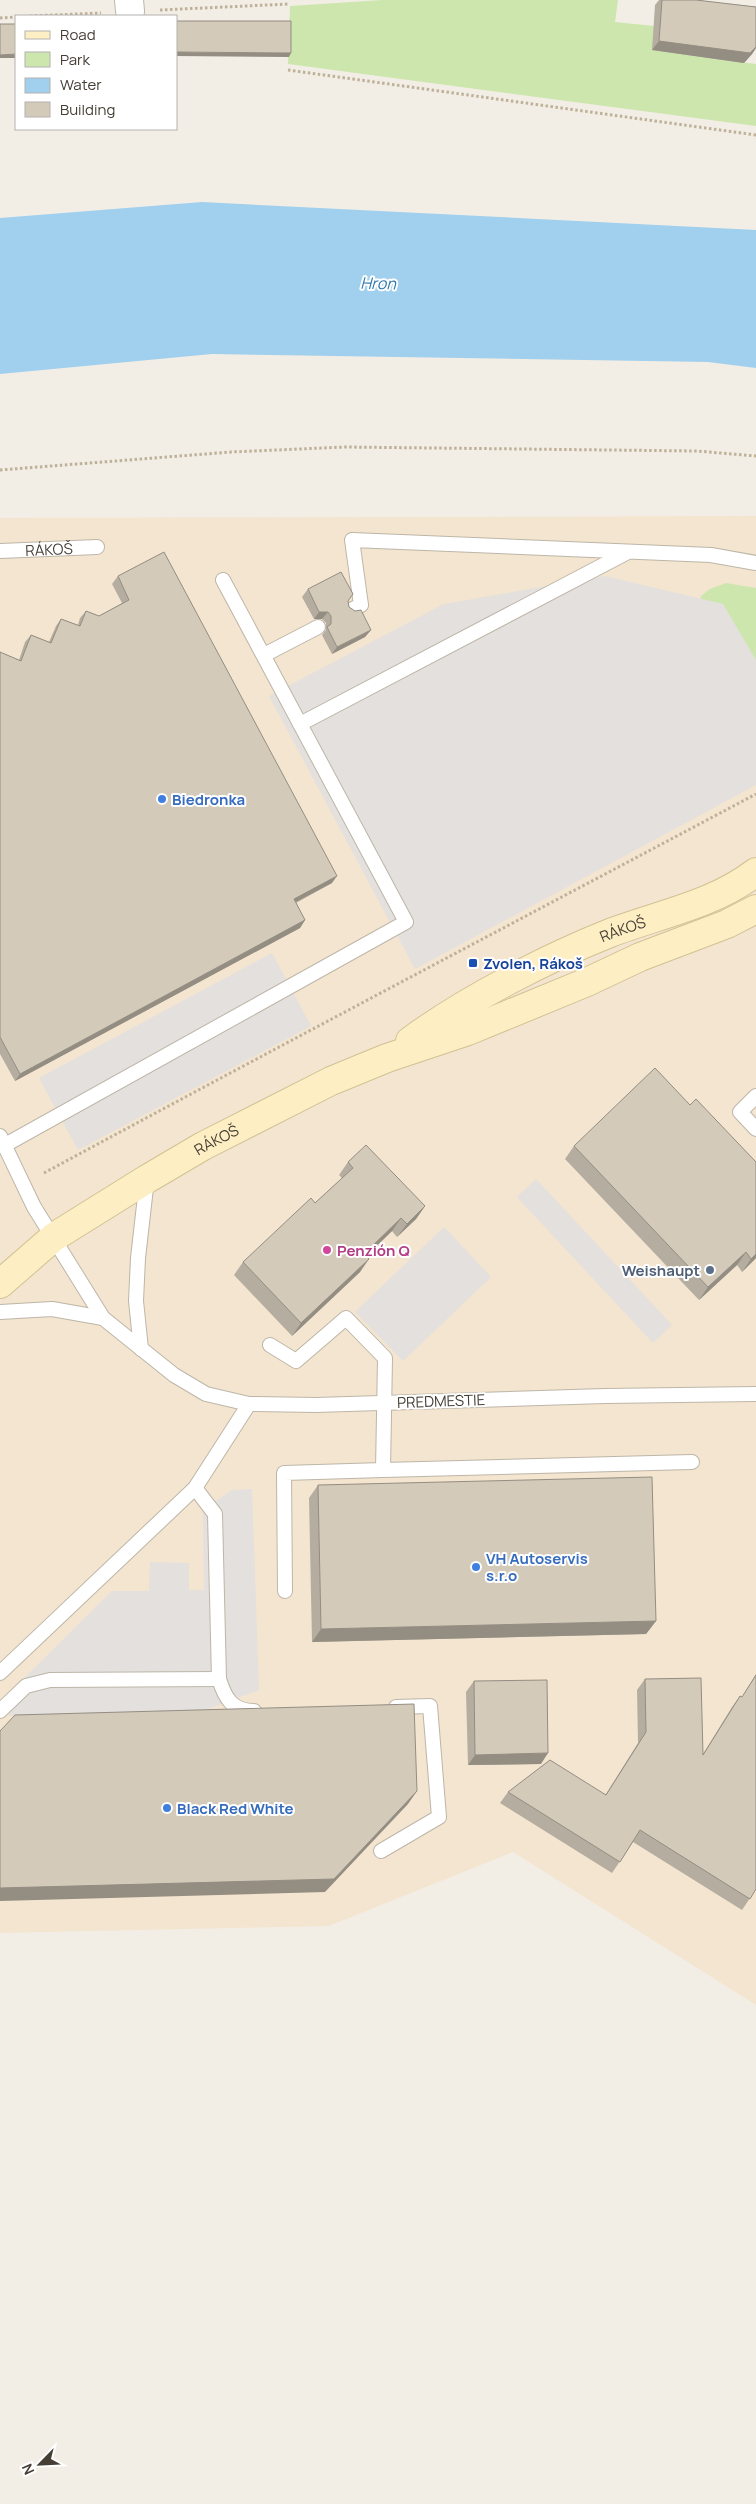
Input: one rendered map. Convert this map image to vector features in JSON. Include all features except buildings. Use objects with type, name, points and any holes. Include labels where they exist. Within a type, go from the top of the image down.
[{"type":"street","name":"RÁKOŠ","points":[[387,1058],[430,1026],[572,948],[690,908],[750,881]]},
{"type":"street","name":"RÁKOŠ","points":[[0,1284],[54,1236],[147,1178],[331,1081],[387,1058],[468,1031],[588,982],[640,957],[727,924],[756,909]]},
{"type":"street","name":"RÁKOŠ","points":[[727,924],[756,923]]},
{"type":"lane","points":[[351,610],[361,605],[352,540],[711,554],[735,557],[756,563]]},
{"type":"lane","name":"RÁKOŠ","points":[[0,551],[96,547]]},
{"type":"lane","points":[[300,724],[628,552]]},
{"type":"lane","points":[[54,1236],[34,1207],[2,1140],[406,922],[223,580]]},
{"type":"lane","points":[[264,656],[318,627]]},
{"type":"lane","points":[[756,1096],[740,1112],[756,1129]]},
{"type":"lane","points":[[141,1349],[136,1300],[138,1258],[147,1178]]},
{"type":"lane","name":"PREDMESTIE","points":[[54,1236],[103,1318],[174,1375],[206,1394],[249,1404],[316,1405],[756,1394]]},
{"type":"lane","points":[[0,1312],[52,1310],[103,1318]]},
{"type":"lane","points":[[270,1345],[296,1361],[346,1318],[385,1358],[383,1470]]},
{"type":"lane","points":[[0,1673],[195,1488],[249,1404]]},
{"type":"lane","points":[[285,1591],[284,1473],[692,1462]]},
{"type":"lane","points":[[195,1488],[215,1514],[219,1678],[224,1694],[233,1707],[243,1711],[273,1710]]},
{"type":"lane","points":[[0,1711],[26,1686],[50,1680],[219,1678]]},
{"type":"lane","points":[[381,1708],[430,1706],[439,1818],[382,1851]]},
{"type":"path","points":[[0,18],[15,17]]},
{"type":"path","points":[[288,70],[756,135]]},
{"type":"path","points":[[0,470],[213,453],[345,447],[687,450],[756,456]]},
{"type":"path","points":[[24,1184],[306,1031],[386,992],[756,794]]},
{"type":"shaded area","points":[[756,516],[756,2005],[513,1852],[329,1926],[0,1933],[0,518]]},
{"type":"shaded area","points":[[605,576],[723,604],[756,660],[756,785],[415,969],[269,696],[444,604]]},
{"type":"shaded area","points":[[272,953],[311,1026],[78,1150],[39,1078]]},
{"type":"shaded area","points":[[536,1179],[672,1325],[653,1343],[517,1197]]},
{"type":"shaded area","points":[[444,1227],[491,1277],[403,1361],[355,1312]]},
{"type":"shaded area","points":[[252,1489],[259,1690],[200,1712],[9,1716],[17,1685],[112,1591],[149,1591],[150,1562],[189,1563],[189,1590],[204,1590],[203,1510],[232,1490]]},
{"type":"green space","points":[[382,0],[618,0],[615,22],[654,26],[653,50],[756,64],[756,126],[288,64],[290,6]]},
{"type":"green space","points":[[726,583],[756,588],[756,720],[700,605],[701,596],[710,589]]},
{"type":"water","name":"Hron","points":[[202,202],[756,230],[756,368],[708,362],[212,354],[0,374],[0,218]]},
{"type":"place","name":"Biedronka","points":[[162,799]]},
{"type":"place","name":"Zvolen, Rákoš","points":[[473,963]]},
{"type":"place","name":"Penzión Q","points":[[327,1250]]},
{"type":"place","name":"Weishaupt","points":[[710,1270]]},
{"type":"place","name":"VH Autoservis s.r.o","points":[[476,1567]]},
{"type":"place","name":"Black Red White","points":[[167,1808]]}]
